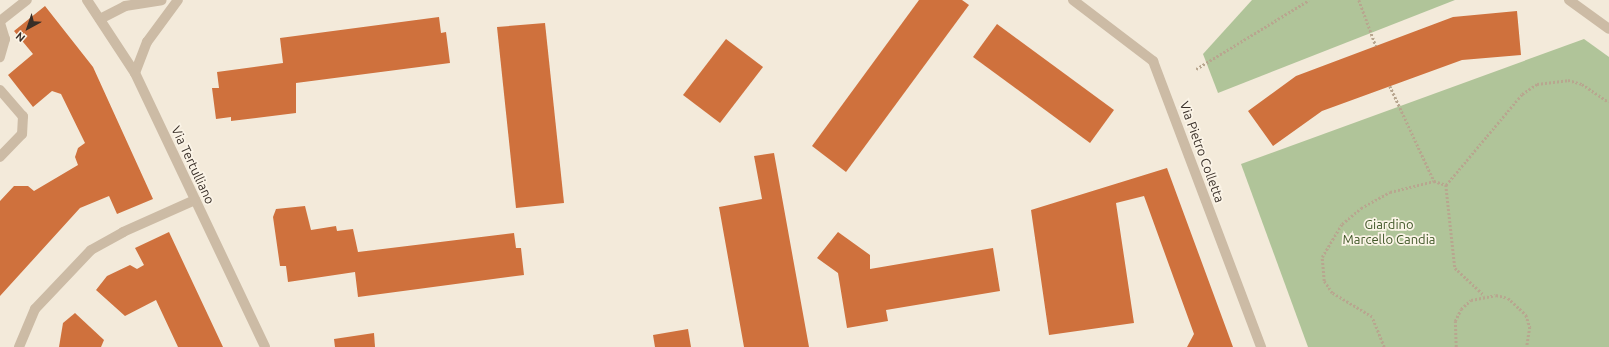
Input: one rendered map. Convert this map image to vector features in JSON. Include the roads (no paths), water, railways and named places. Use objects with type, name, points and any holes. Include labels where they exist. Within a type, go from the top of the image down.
[{"type":"street","points":[[0,57],[4,39],[0,22],[26,0]]},
{"type":"street","name":"Via Tertulliano","points":[[87,0],[135,73],[265,347]]},
{"type":"street","points":[[100,19],[125,6],[162,0]]},
{"type":"street","points":[[135,73],[147,42],[178,0]]},
{"type":"street","name":"Via Pietro Colletta","points":[[1073,0],[1154,61],[1261,347]]},
{"type":"street","points":[[1569,0],[1609,29]]},
{"type":"street","points":[[0,90],[23,116],[22,134],[0,157]]},
{"type":"street","points":[[19,347],[35,309],[91,250],[123,232],[196,200]]},
{"type":"park label","name":"Giardino Marcello Candia","points":[[1389,232]]}]
